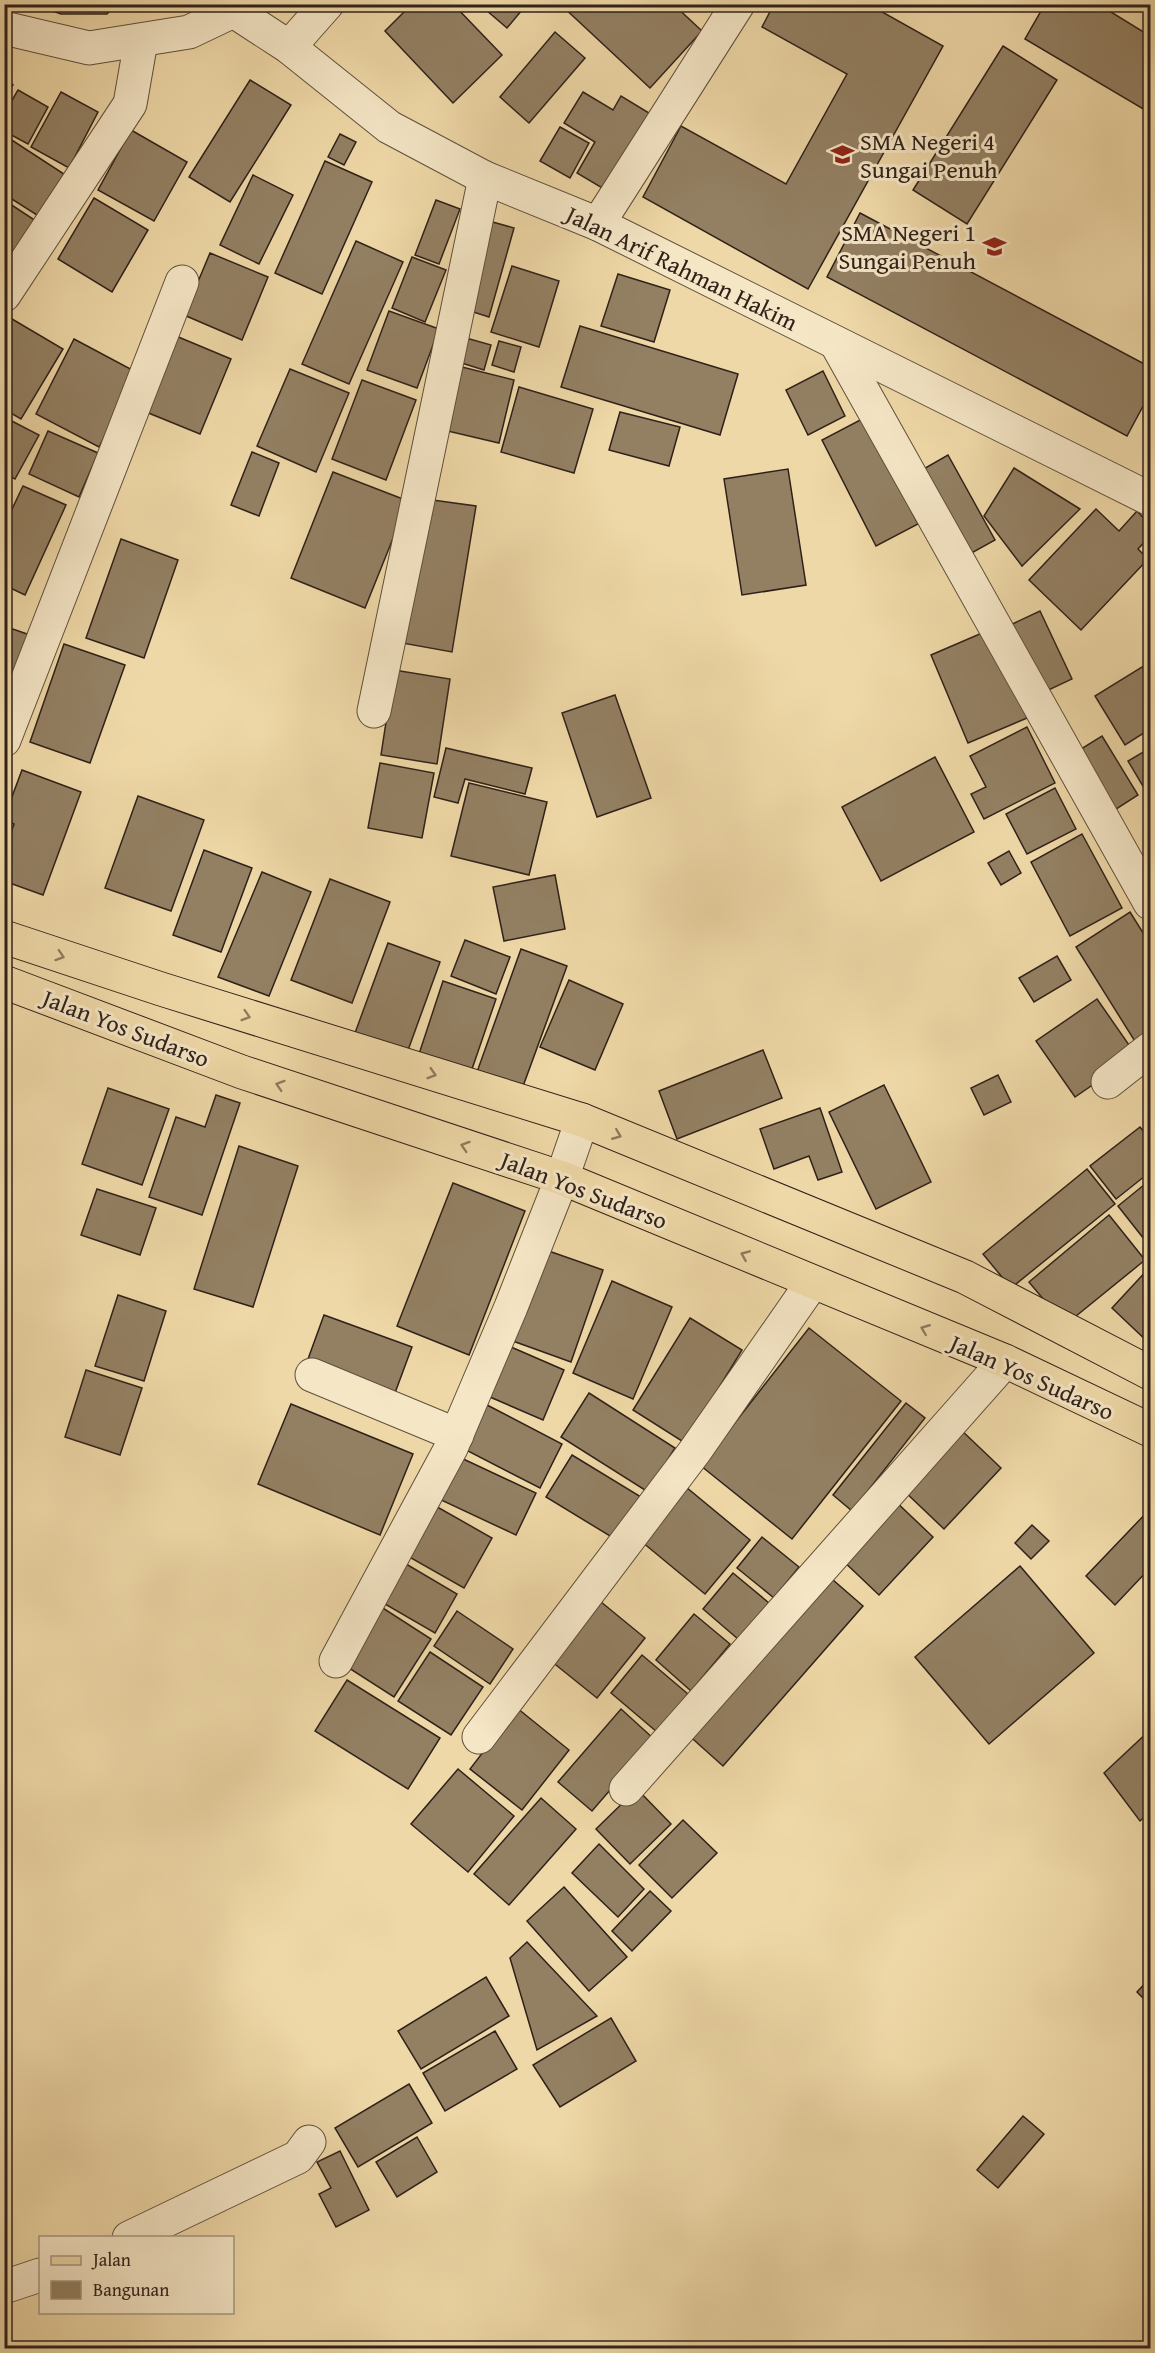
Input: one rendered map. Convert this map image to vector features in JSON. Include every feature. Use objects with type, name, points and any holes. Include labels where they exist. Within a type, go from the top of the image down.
[{"type":"main road","name":"Jalan Yos Sudarso","points":[[4,937],[161,989],[582,1120],[964,1277],[1150,1373]]},
{"type":"main road","name":"Jalan Yos Sudarso","points":[[4,982],[242,1072],[562,1178],[1005,1361],[1150,1430]]},
{"type":"street","points":[[289,47],[327,4]]},
{"type":"street","points":[[598,224],[738,4]]},
{"type":"street","points":[[4,28],[89,48],[189,32],[227,8]]},
{"type":"street","name":"Jalan Arif Rahman Hakim","points":[[227,8],[289,47],[389,127],[485,178],[598,224],[1150,499]]},
{"type":"street","points":[[4,295],[130,104],[141,41]]},
{"type":"street","points":[[374,711],[485,178]]},
{"type":"street","points":[[4,740],[182,282]]},
{"type":"street","points":[[836,343],[1150,903]]},
{"type":"street","points":[[1108,1082],[1150,1050]]},
{"type":"street","points":[[336,1661],[457,1435],[562,1178],[582,1120]]},
{"type":"street","points":[[479,1737],[695,1451],[812,1283]]},
{"type":"street","points":[[626,1788],[1005,1361]]},
{"type":"street","points":[[312,1375],[457,1435]]},
{"type":"street","points":[[133,2236],[298,2157],[309,2142]]},
{"type":"street","points":[[4,2287],[39,2275]]},
{"type":"building","points":[[33,4],[116,4],[107,14],[61,14]]},
{"type":"building","points":[[412,4],[453,4],[502,55],[453,103],[385,31]]},
{"type":"building","points":[[479,4],[527,4],[507,28]]},
{"type":"building","points":[[560,4],[673,4],[702,31],[650,88]]},
{"type":"building","name":"SMA Negeri 4 Sungai Penuh","points":[[774,4],[868,4],[943,46],[808,289],[643,197],[681,126],[786,184],[847,74],[762,27]]},
{"type":"building","points":[[1045,4],[1098,4],[1150,36],[1150,113],[1025,39]]},
{"type":"building","points":[[555,32],[585,58],[529,123],[500,97]]},
{"type":"building","points":[[1003,46],[1057,80],[967,224],[913,190]]},
{"type":"building","points":[[4,78],[13,85],[4,97]]},
{"type":"building","points":[[250,80],[291,105],[230,202],[189,177]]},
{"type":"building","points":[[18,90],[48,107],[28,144],[4,131],[4,114]]},
{"type":"building","points":[[61,92],[98,112],[69,168],[31,147]]},
{"type":"building","points":[[583,92],[613,110],[621,96],[654,116],[609,192],[577,173],[595,142],[564,123]]},
{"type":"building","points":[[560,127],[589,143],[570,178],[540,161]]},
{"type":"building","points":[[131,130],[187,162],[154,221],[98,190]]},
{"type":"building","points":[[340,134],[356,142],[344,165],[328,157]]},
{"type":"building","points":[[4,135],[67,176],[40,217],[4,194]]},
{"type":"building","points":[[325,161],[372,182],[322,294],[275,273]]},
{"type":"building","points":[[253,175],[293,195],[259,264],[220,245]]},
{"type":"building","points":[[94,198],[148,230],[112,292],[58,259]]},
{"type":"building","points":[[4,200],[36,221],[12,257],[4,252]]},
{"type":"building","points":[[436,200],[460,209],[439,264],[415,255]]},
{"type":"building","points":[[860,213],[1150,367],[1150,393],[1127,436],[827,277]]},
{"type":"building","points":[[489,221],[514,228],[489,317],[464,309]]},
{"type":"building","points":[[356,241],[403,262],[349,384],[302,364]]},
{"type":"building","points":[[210,253],[268,277],[242,340],[184,315]]},
{"type":"building","points":[[412,257],[446,270],[425,322],[392,308]]},
{"type":"building","points":[[512,266],[559,281],[539,347],[491,332]]},
{"type":"building","points":[[618,274],[670,290],[654,342],[601,326]]},
{"type":"building","points":[[389,311],[439,329],[417,388],[367,370]]},
{"type":"building","points":[[12,319],[63,349],[21,419],[4,409],[4,331]]},
{"type":"building","points":[[580,326],[738,374],[720,435],[561,387]]},
{"type":"building","points":[[176,336],[231,359],[200,434],[146,412]]},
{"type":"building","points":[[459,336],[491,345],[484,370],[452,360]]},
{"type":"building","points":[[74,339],[138,373],[99,447],[36,414]]},
{"type":"building","points":[[499,341],[521,347],[514,372],[492,365]]},
{"type":"building","points":[[454,365],[514,380],[499,443],[439,429]]},
{"type":"building","points":[[290,369],[349,393],[316,472],[257,446]]},
{"type":"building","points":[[823,371],[845,416],[808,435],[786,390]]},
{"type":"building","points":[[362,380],[416,400],[386,480],[332,459]]},
{"type":"building","points":[[519,387],[593,409],[574,473],[501,452]]},
{"type":"building","points":[[620,412],[680,427],[669,466],[609,450]]},
{"type":"building","points":[[4,417],[39,435],[15,479],[4,473]]},
{"type":"building","points":[[864,418],[918,524],[876,546],[822,440]]},
{"type":"building","points":[[48,431],[98,453],[79,497],[29,474]]},
{"type":"building","points":[[252,452],[279,463],[259,516],[231,505]]},
{"type":"building","points":[[948,455],[995,540],[959,560],[913,475]]},
{"type":"building","points":[[1014,468],[1080,509],[1022,566],[984,516]]},
{"type":"building","points":[[788,469],[806,585],[742,595],[724,479]]},
{"type":"building","points":[[333,472],[408,501],[365,608],[291,578]]},
{"type":"building","points":[[4,486],[11,489],[4,501]]},
{"type":"building","points":[[23,486],[66,505],[25,595],[4,585],[4,526]]},
{"type":"building","points":[[425,499],[476,506],[452,652],[402,643]]},
{"type":"building","points":[[1096,509],[1119,531],[1137,511],[1150,525],[1150,536],[1138,549],[1148,559],[1081,630],[1029,580]]},
{"type":"building","points":[[121,539],[178,560],[144,658],[86,638]]},
{"type":"building","points":[[1040,611],[1072,679],[1040,694],[1008,626]]},
{"type":"building","points":[[4,626],[30,635],[12,685],[4,683]]},
{"type":"building","points":[[989,630],[1027,718],[968,743],[931,655]]},
{"type":"building","points":[[64,644],[125,665],[90,763],[30,742]]},
{"type":"building","points":[[1150,662],[1150,729],[1125,745],[1095,696]]},
{"type":"building","points":[[394,670],[450,679],[437,764],[381,755]]},
{"type":"building","points":[[615,695],[651,798],[597,817],[562,713]]},
{"type":"building","points":[[1027,727],[1055,783],[984,819],[971,794],[986,787],[970,756]]},
{"type":"building","points":[[1102,736],[1138,795],[1110,813],[1073,754]]},
{"type":"building","points":[[446,748],[532,768],[525,794],[465,779],[458,803],[434,797]]},
{"type":"building","points":[[1150,748],[1150,798],[1128,761]]},
{"type":"building","points":[[935,757],[974,832],[881,881],[842,807]]},
{"type":"building","points":[[380,763],[434,773],[422,838],[368,828]]},
{"type":"building","points":[[22,770],[81,792],[43,895],[4,881],[4,851],[14,824],[4,818]]},
{"type":"building","points":[[469,783],[547,802],[529,875],[451,856]]},
{"type":"building","points":[[1055,788],[1076,829],[1027,854],[1006,814]]},
{"type":"building","points":[[138,796],[204,820],[171,911],[105,888]]},
{"type":"building","points":[[1082,834],[1122,908],[1070,936],[1031,862]]},
{"type":"building","points":[[204,850],[252,868],[221,952],[173,935]]},
{"type":"building","points":[[1009,851],[1021,873],[1001,885],[988,863]]},
{"type":"building","points":[[262,872],[311,892],[269,996],[218,977]]},
{"type":"building","points":[[555,875],[565,929],[504,941],[493,887]]},
{"type":"building","points":[[330,879],[390,902],[352,1003],[291,980]]},
{"type":"building","points":[[1130,912],[1150,944],[1150,1034],[1136,1043],[1076,947]]},
{"type":"building","points":[[465,940],[510,957],[496,994],[451,976]]},
{"type":"building","points":[[388,943],[440,962],[407,1053],[355,1033]]},
{"type":"building","points":[[521,949],[567,966],[522,1089],[477,1072]]},
{"type":"building","points":[[1057,956],[1071,980],[1034,1002],[1019,978]]},
{"type":"building","points":[[569,980],[623,1004],[595,1070],[540,1047]]},
{"type":"building","points":[[443,981],[496,999],[471,1072],[419,1054]]},
{"type":"building","points":[[1097,999],[1136,1055],[1075,1097],[1036,1041]]},
{"type":"building","points":[[763,1050],[782,1098],[677,1139],[659,1091]]},
{"type":"building","points":[[998,1075],[1011,1102],[984,1115],[971,1088]]},
{"type":"building","points":[[884,1085],[931,1182],[876,1209],[829,1112]]},
{"type":"building","points":[[108,1088],[169,1109],[142,1185],[82,1164]]},
{"type":"building","points":[[216,1095],[240,1103],[202,1215],[149,1197],[176,1117],[205,1127]]},
{"type":"building","points":[[820,1108],[842,1172],[818,1180],[809,1156],[774,1169],[760,1129]]},
{"type":"building","points":[[1140,1127],[1150,1140],[1150,1172],[1116,1199],[1090,1166]]},
{"type":"building","points":[[239,1146],[298,1166],[253,1307],[194,1289]]},
{"type":"building","points":[[1087,1169],[1115,1204],[1011,1288],[983,1254]]},
{"type":"building","points":[[1150,1180],[1150,1242],[1148,1244],[1118,1206]]},
{"type":"building","points":[[453,1183],[525,1211],[469,1355],[397,1326]]},
{"type":"building","points":[[97,1189],[156,1208],[140,1255],[81,1235]]},
{"type":"building","points":[[1109,1215],[1145,1260],[1065,1325],[1029,1282]]},
{"type":"building","points":[[543,1249],[603,1270],[571,1362],[510,1340]]},
{"type":"building","points":[[1150,1267],[1150,1344],[1112,1308]]},
{"type":"building","points":[[612,1281],[672,1307],[633,1399],[573,1373]]},
{"type":"building","points":[[118,1295],[166,1311],[144,1381],[95,1366]]},
{"type":"building","points":[[324,1315],[412,1347],[392,1401],[304,1370]]},
{"type":"building","points":[[690,1318],[742,1350],[685,1443],[633,1410]]},
{"type":"building","points":[[809,1328],[901,1401],[792,1539],[701,1466]]},
{"type":"building","points":[[511,1347],[564,1370],[543,1420],[490,1397]]},
{"type":"building","points":[[86,1370],[142,1388],[120,1455],[65,1437]]},
{"type":"building","points":[[589,1393],[675,1448],[648,1492],[561,1437]]},
{"type":"building","points":[[906,1403],[925,1418],[852,1511],[833,1495]]},
{"type":"building","points":[[291,1404],[413,1454],[380,1535],[258,1484]]},
{"type":"building","points":[[487,1405],[562,1444],[540,1488],[464,1449]]},
{"type":"building","points":[[958,1427],[1001,1468],[944,1529],[901,1488]]},
{"type":"building","points":[[572,1455],[641,1497],[615,1539],[546,1497]]},
{"type":"building","points":[[459,1457],[536,1493],[516,1535],[439,1499]]},
{"type":"building","points":[[686,1487],[750,1540],[705,1594],[642,1542]]},
{"type":"building","points":[[892,1498],[933,1537],[879,1595],[838,1556]]},
{"type":"building","points":[[432,1504],[492,1538],[464,1588],[404,1554]]},
{"type":"building","points":[[1150,1509],[1150,1568],[1115,1605],[1086,1576]]},
{"type":"building","points":[[1032,1525],[1049,1541],[1031,1559],[1015,1543]]},
{"type":"building","points":[[762,1537],[799,1567],[774,1598],[737,1568]]},
{"type":"building","points":[[401,1561],[457,1594],[435,1633],[378,1600]]},
{"type":"building","points":[[1020,1566],[1094,1653],[989,1744],[915,1657]]},
{"type":"building","points":[[733,1573],[769,1603],[738,1639],[703,1609]]},
{"type":"building","points":[[825,1573],[863,1606],[723,1766],[685,1732]]},
{"type":"building","points":[[595,1597],[645,1638],[597,1698],[546,1657]]},
{"type":"building","points":[[375,1603],[431,1639],[394,1697],[338,1661]]},
{"type":"building","points":[[457,1611],[513,1649],[490,1684],[434,1646]]},
{"type":"building","points":[[694,1614],[730,1644],[691,1691],[656,1660]]},
{"type":"building","points":[[430,1652],[483,1687],[451,1735],[398,1701]]},
{"type":"building","points":[[642,1655],[688,1694],[657,1732],[611,1693]]},
{"type":"building","points":[[347,1680],[440,1738],[408,1789],[315,1731]]},
{"type":"building","points":[[517,1708],[569,1750],[522,1810],[470,1769]]},
{"type":"building","points":[[621,1709],[654,1739],[592,1811],[558,1782]]},
{"type":"building","points":[[1150,1730],[1150,1812],[1140,1821],[1104,1773]]},
{"type":"building","points":[[458,1769],[514,1816],[468,1872],[411,1824]]},
{"type":"building","points":[[637,1789],[671,1824],[630,1864],[596,1829]]},
{"type":"building","points":[[541,1798],[576,1829],[509,1905],[474,1874]]},
{"type":"building","points":[[683,1820],[717,1853],[672,1898],[639,1865]]},
{"type":"building","points":[[599,1844],[644,1889],[618,1917],[572,1873]]},
{"type":"building","points":[[564,1887],[627,1957],[589,1991],[527,1921]]},
{"type":"building","points":[[650,1891],[671,1911],[632,1951],[612,1931]]},
{"type":"building","points":[[527,1942],[597,2016],[537,2050],[510,1958]]},
{"type":"building","points":[[486,1977],[509,2016],[421,2069],[398,2031]]},
{"type":"building","points":[[1150,1978],[1150,2005],[1137,1992]]},
{"type":"building","points":[[611,2018],[636,2061],[560,2107],[533,2065]]},
{"type":"building","points":[[495,2031],[517,2069],[445,2111],[423,2073]]},
{"type":"building","points":[[409,2084],[432,2123],[358,2167],[335,2128]]},
{"type":"building","points":[[1023,2116],[1044,2134],[998,2188],[977,2170]]},
{"type":"building","points":[[417,2137],[437,2172],[397,2197],[376,2162]]},
{"type":"building","points":[[340,2151],[369,2210],[336,2227],[319,2194],[331,2188],[317,2162]]},
{"type":"place","name":"SMA Negeri 4 Sungai Penuh","points":[[842,155]]},
{"type":"place","name":"SMA Negeri 1 Sungai Penuh","points":[[994,246]]}]
